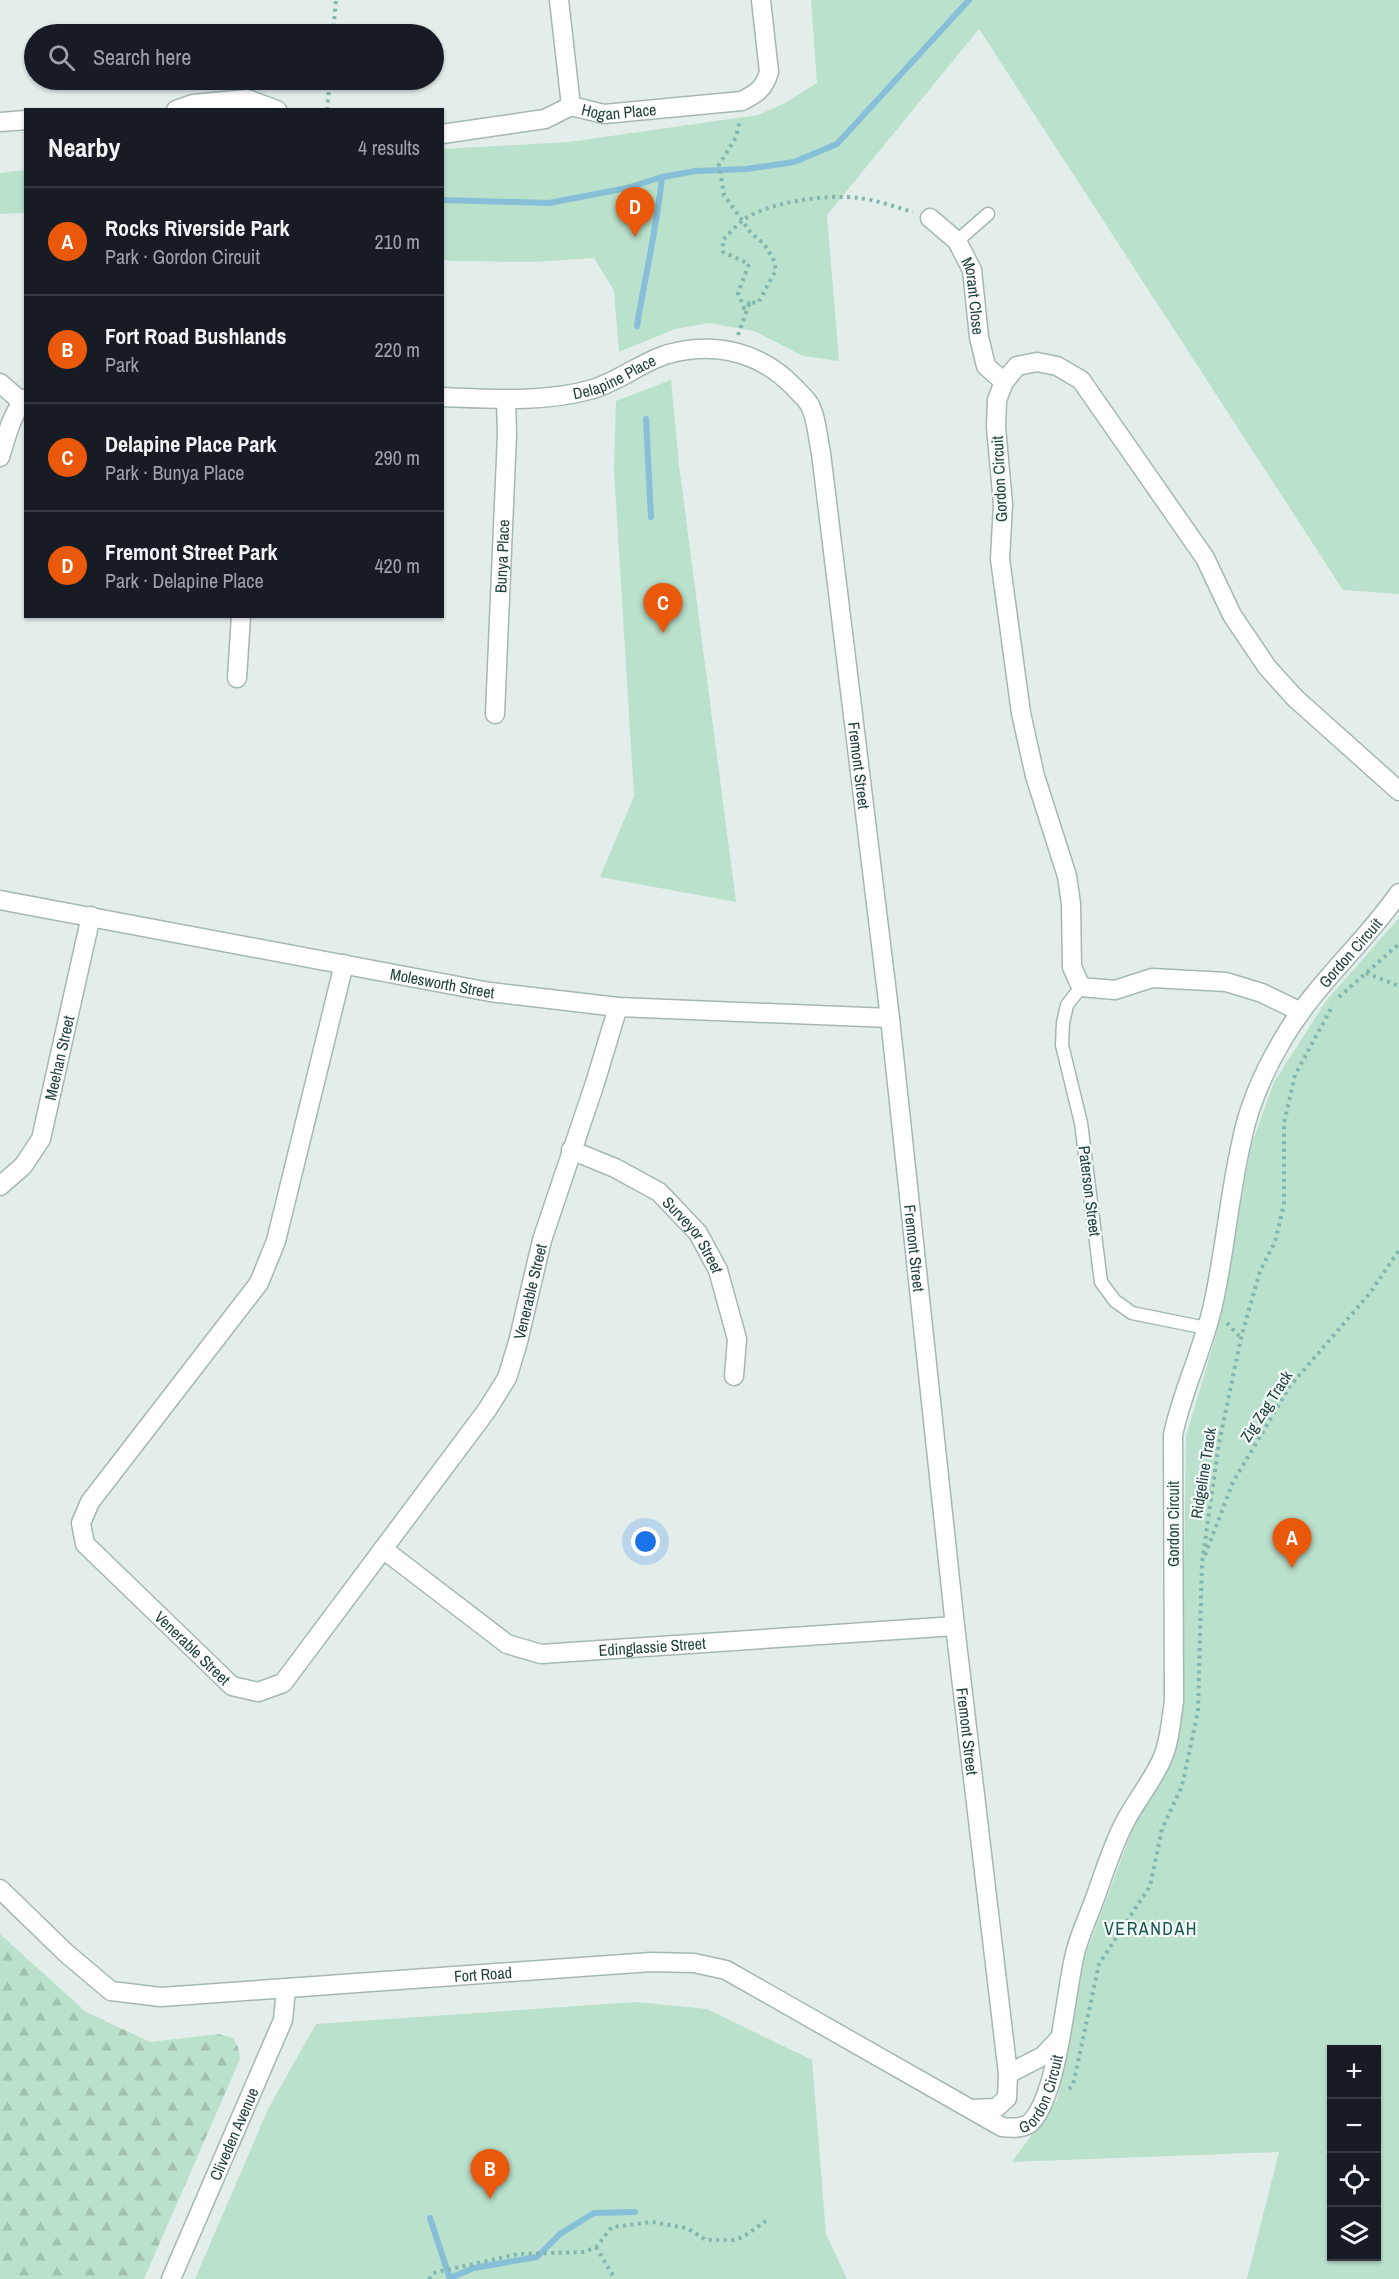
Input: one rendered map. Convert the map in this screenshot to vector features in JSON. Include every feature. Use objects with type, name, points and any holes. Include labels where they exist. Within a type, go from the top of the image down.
[{"type":"street","points":[[559,0],[571,106]]},
{"type":"street","name":"Hogan Place","points":[[444,134],[545,120],[571,106],[604,114],[742,101],[760,92],[766,84],[769,72],[761,0]]},
{"type":"street","points":[[182,108],[193,104],[247,99],[272,108]]},
{"type":"street","points":[[0,122],[24,120]]},
{"type":"street","name":"Morant Close","points":[[930,218],[957,241],[972,270],[979,337],[986,366],[1004,382]]},
{"type":"street","name":"Delapine Place","points":[[444,397],[506,400],[563,396],[595,388],[667,355],[700,348],[734,352],[752,357],[779,372]]},
{"type":"street","points":[[1004,382],[1017,366],[1037,362],[1057,366],[1081,380],[1205,558],[1232,615],[1268,667],[1295,698],[1399,791]]},
{"type":"street","name":"Fremont Street","points":[[779,372],[810,405],[822,453],[890,1018],[955,1626],[1008,2074],[1007,2098],[996,2108],[969,2109]]},
{"type":"street","name":"Gordon Circuit","points":[[1004,382],[997,400],[996,427],[1003,504],[1000,559],[1021,713],[1035,776],[1067,876],[1071,904],[1072,967],[1081,987]]},
{"type":"street","points":[[0,383],[24,400],[9,429],[0,457]]},
{"type":"street","name":"Bunya Place","points":[[495,714],[507,435],[506,400]]},
{"type":"street","points":[[237,678],[241,618]]},
{"type":"street","name":"Gordon Circuit","points":[[969,2109],[1002,2127],[1017,2128],[1032,2121],[1046,2096],[1061,2036],[1075,1952],[1116,1841],[1163,1757],[1170,1732],[1174,1701],[1173,1436],[1178,1412],[1206,1328],[1218,1280],[1241,1143],[1258,1088],[1300,1011],[1399,893]]},
{"type":"street","name":"Molesworth Street","points":[[0,900],[490,992],[618,1007],[890,1018]]},
{"type":"street","name":"Meehan Street","points":[[0,1186],[23,1166],[41,1139],[91,916]]},
{"type":"street","name":"Venerable Street","points":[[344,964],[276,1241],[259,1283],[90,1502],[81,1523],[85,1544],[232,1686],[258,1692],[283,1683],[487,1410],[507,1378],[518,1342],[542,1240],[618,1007]]},
{"type":"street","points":[[1081,987],[1115,990],[1152,978],[1226,982],[1262,993],[1300,1011]]},
{"type":"street","name":"Surveyor Street","points":[[571,1150],[615,1168],[659,1192],[698,1233],[718,1270],[737,1339],[734,1376]]},
{"type":"street","name":"Edinglassie Street","points":[[383,1549],[507,1644],[541,1654],[955,1626]]},
{"type":"street","name":"Fort Road","points":[[0,1889],[66,1953],[111,1991],[161,1997],[651,1962],[694,1963],[726,1970],[969,2109]]},
{"type":"street","name":"Cliveden Avenue","points":[[171,2279],[284,2020],[286,1989]]},
{"type":"street","name":"Gordon Circuit","points":[[1008,2074],[1043,2056],[1061,2036]]},
{"type":"lane","points":[[957,241],[988,214]]},
{"type":"lane","name":"Paterson Street","points":[[1081,987],[1067,1005],[1062,1023],[1062,1045],[1081,1123],[1101,1282],[1115,1301],[1132,1312],[1206,1328]]},
{"type":"path","points":[[334,24],[336,0]]},
{"type":"path","points":[[327,108],[329,90]]},
{"type":"path","points":[[742,101],[736,137],[719,165],[724,195],[751,233],[764,244],[773,258],[776,270],[758,303],[750,302]]},
{"type":"path","points":[[750,302],[744,308],[738,293],[749,264],[723,252],[723,240],[742,221],[782,205],[823,197],[857,197],[930,218]]},
{"type":"path","points":[[734,352],[750,302]]},
{"type":"path","name":"Ridgeline Track","points":[[1066,2092],[1073,2085],[1099,1964],[1150,1886],[1162,1829],[1182,1786],[1198,1712],[1198,1632],[1202,1563],[1219,1443],[1241,1338],[1260,1271],[1275,1242],[1284,1204],[1284,1123],[1295,1075],[1334,1002],[1399,944]]},
{"type":"path","points":[[1366,973],[1399,986]]},
{"type":"path","name":"Zig Zag Track","points":[[1202,1563],[1233,1482],[1290,1386],[1370,1293],[1399,1250]]},
{"type":"path","points":[[429,2279],[433,2273],[518,2254],[584,2252],[596,2247],[612,2227],[652,2222],[687,2228],[706,2240],[734,2240],[766,2221]]},
{"type":"path","points":[[596,2247],[615,2279]]},
{"type":"green space","points":[[811,0],[1399,0],[1399,594],[1343,590],[979,29],[827,215],[839,361],[803,356],[754,331],[709,323],[675,329],[619,352],[614,291],[594,258],[534,262],[444,259],[444,149],[569,142],[758,115],[785,103],[817,83]]},
{"type":"green space","points":[[24,170],[24,213],[0,214],[0,173]]},
{"type":"green space","points":[[671,380],[679,465],[736,902],[600,877],[634,796],[614,470],[616,401]]},
{"type":"green space","points":[[1399,918],[1399,2279],[1247,2279],[1279,2152],[1012,2162],[1057,2100],[1070,2040],[1075,1995],[1084,1959],[1137,1817],[1156,1791],[1171,1758],[1182,1701],[1186,1436],[1217,1332],[1251,1146],[1274,1082],[1326,1001]]},
{"type":"green space","points":[[0,1934],[86,2012],[150,2042],[219,2034],[233,2038],[238,2047],[240,2059],[144,2279],[0,2279]]},
{"type":"green space","points":[[636,2002],[707,2009],[812,2060],[826,2234],[847,2279],[195,2279],[268,2109],[316,2024]]},
{"type":"waterway","points":[[444,200],[549,203],[627,188],[662,177],[696,171],[746,169],[794,162],[837,144],[969,0]]},
{"type":"waterway","points":[[637,326],[662,177]]},
{"type":"waterway","points":[[646,419],[651,517]]},
{"type":"waterway","points":[[450,2278],[474,2268],[537,2257],[560,2234],[594,2213],[635,2212]]},
{"type":"waterway","points":[[430,2218],[450,2279]]},
{"type":"place","name":"Fremont Street Park","points":[[635,237]]},
{"type":"place","name":"Delapine Place Park","points":[[663,633]]},
{"type":"place","name":"Rocks Riverside Park","points":[[1292,1568]]},
{"type":"place","name":"Fort Road Bushlands","points":[[490,2199]]},
{"type":"district","name":"VERANDAH","points":[[1151,1929]]}]
